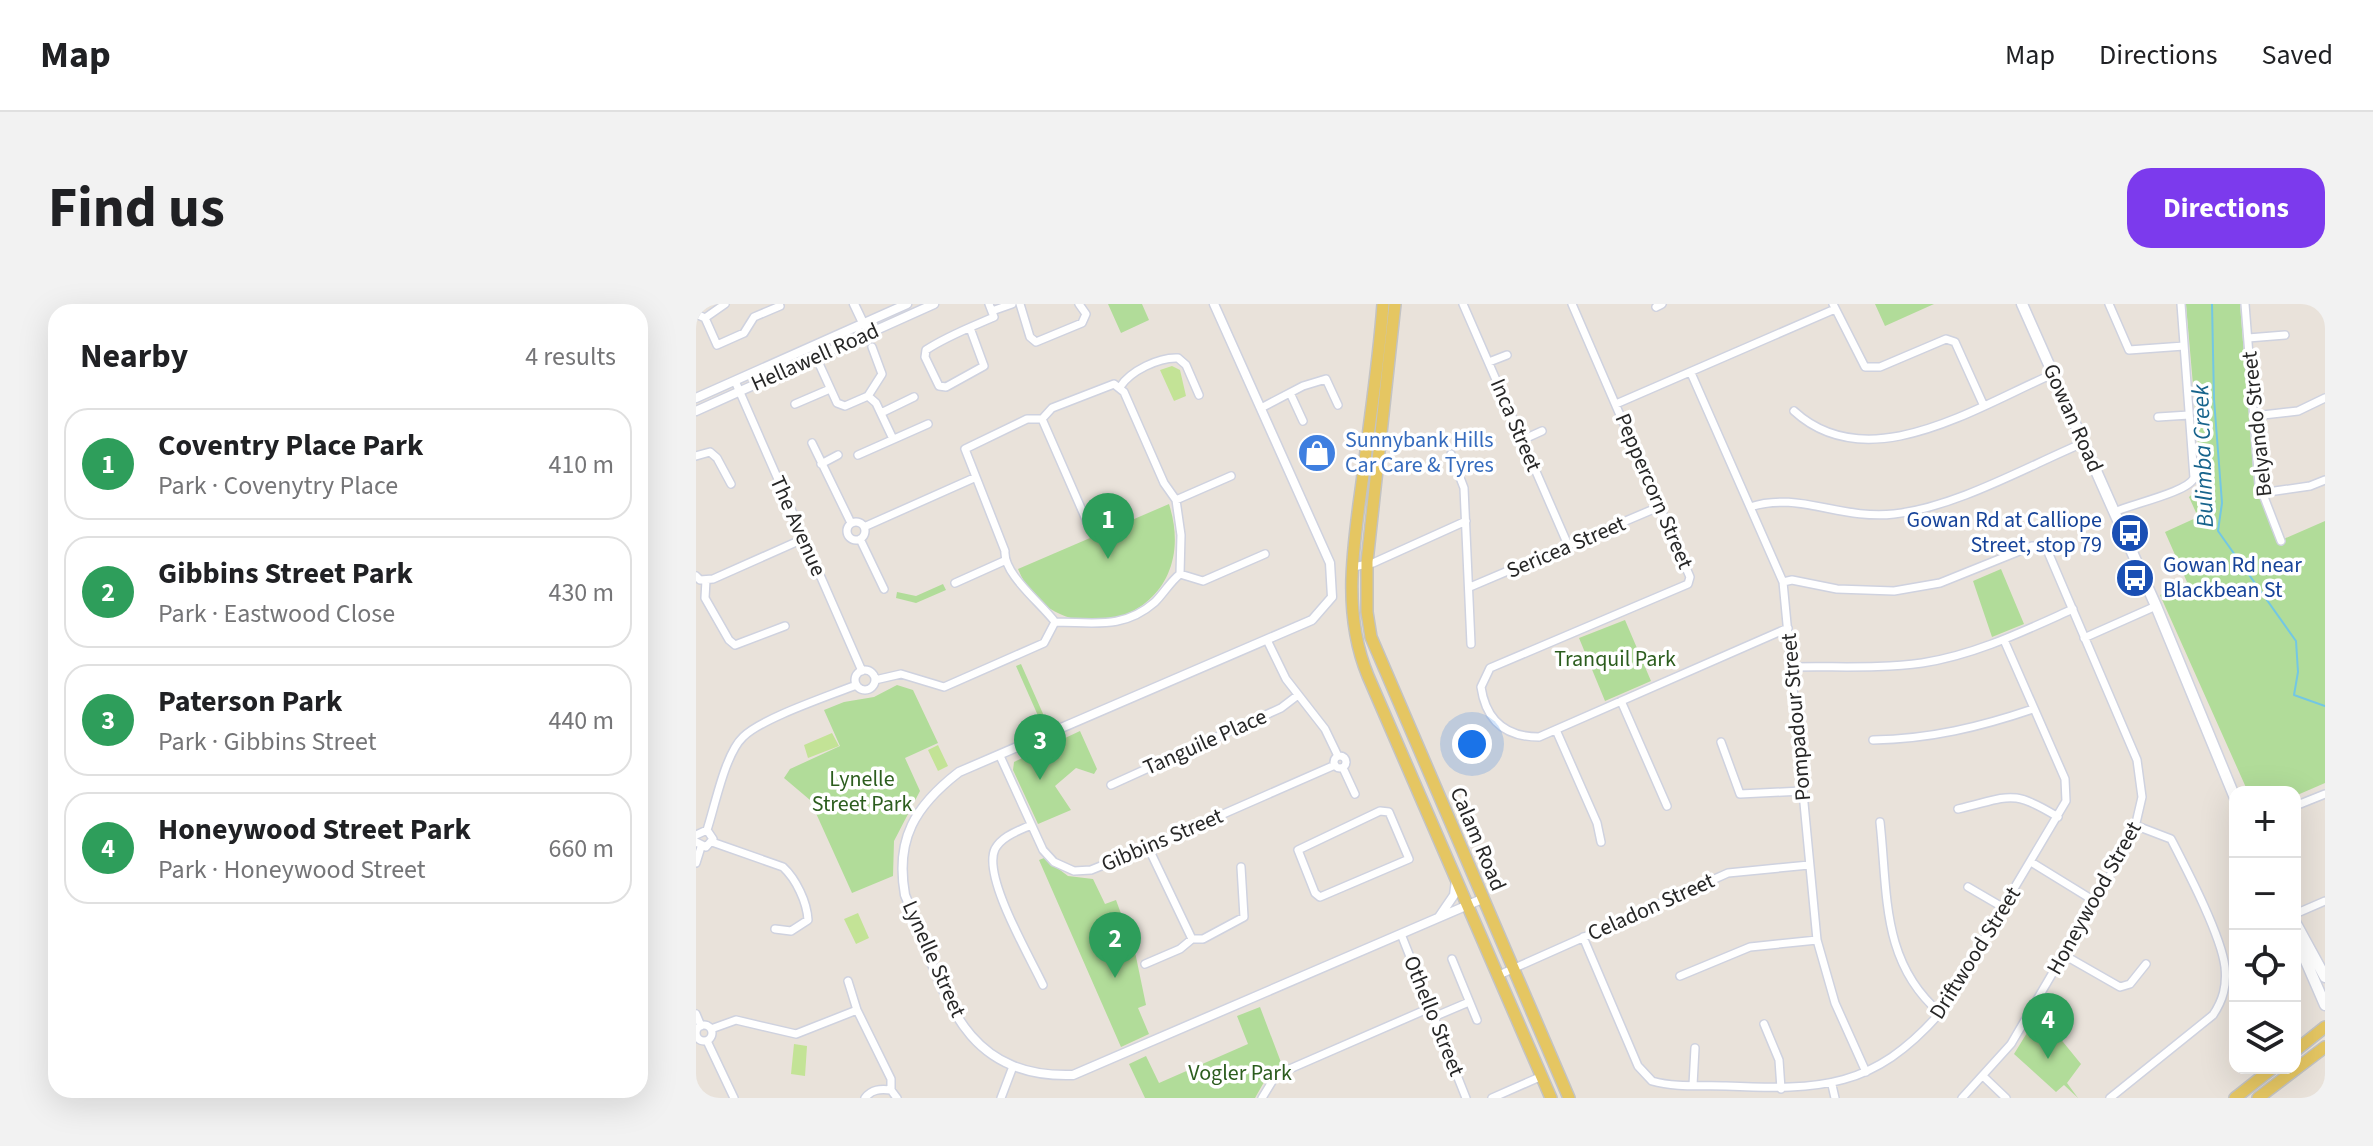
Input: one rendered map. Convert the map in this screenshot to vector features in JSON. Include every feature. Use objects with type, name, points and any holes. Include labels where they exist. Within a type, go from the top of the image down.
[{"type":"main road","name":"Calam Road","points":[[1383,304],[1353,567],[1351,603],[1356,639],[1379,700],[1551,1098]]},
{"type":"main road","name":"Calam Road","points":[[1395,304],[1367,562],[1367,612],[1377,655],[1569,1098]]},
{"type":"main road","name":"Gowan Road","points":[[2022,304],[2156,606],[2231,786]]},
{"type":"main road","points":[[2223,763],[2236,786]]},
{"type":"main road","points":[[2299,930],[2325,977]]},
{"type":"main road","points":[[2301,950],[2325,1005]]},
{"type":"main road","points":[[2301,1046],[2325,1027]]},
{"type":"main road","points":[[2258,1098],[2324,1049]]},
{"type":"main road","points":[[2235,1098],[2265,1074]]},
{"type":"street","points":[[705,318],[725,304]]},
{"type":"street","points":[[854,304],[867,334]]},
{"type":"street","name":"Hellawell Road","points":[[696,398],[907,304]]},
{"type":"street","name":"Hellawell Road","points":[[696,411],[934,304]]},
{"type":"street","points":[[970,328],[984,366],[946,387],[939,386],[924,353],[970,328],[992,311],[1012,304]]},
{"type":"street","points":[[1020,304],[1030,337],[1036,342],[1082,323],[1086,314],[1079,304]]},
{"type":"street","name":"Lynelle Street","points":[[1214,304],[1333,574],[1332,597],[1312,620],[959,772],[934,791],[918,812],[904,843],[902,876],[905,895],[955,1013],[983,1050],[1012,1069],[1054,1076],[1090,1070],[1482,899]]},
{"type":"street","name":"Inca Street","points":[[1463,304],[1568,545]]},
{"type":"street","name":"Peppercorn Street","points":[[1556,730],[1539,737],[1524,737],[1502,730],[1482,696],[1484,673],[1496,664],[1579,627],[1688,584],[1690,572],[1572,304]]},
{"type":"street","points":[[2109,304],[2129,350],[2184,346]]},
{"type":"street","points":[[2114,512],[2191,486],[2194,478],[2181,304]]},
{"type":"street","name":"Belyando Street","points":[[2245,304],[2261,493],[2281,541]]},
{"type":"street","points":[[696,314],[705,318],[717,345],[744,333],[754,317],[780,306]]},
{"type":"street","points":[[1616,404],[1691,373],[1834,306],[1865,367],[1880,367],[1946,339],[1955,342],[1983,404]]},
{"type":"street","points":[[2248,338],[2285,335]]},
{"type":"street","points":[[816,357],[837,403],[845,406],[868,396],[882,374],[872,347]]},
{"type":"street","points":[[1489,362],[1507,355]]},
{"type":"street","points":[[1120,387],[1131,374],[1170,357],[1178,358],[1186,365],[1199,395]]},
{"type":"street","name":"Pompadour Street","points":[[1691,373],[1783,582],[1817,940],[1835,1003],[1866,1072]]},
{"type":"street","points":[[1794,411],[1808,424],[1834,435],[1866,441],[1920,432],[2053,374]]},
{"type":"street","points":[[1261,408],[1291,395],[1303,386],[1326,379],[1338,405]]},
{"type":"street","name":"The Avenue","points":[[735,381],[862,671]]},
{"type":"street","points":[[1106,385],[1120,387],[1164,483],[1176,500],[1181,535],[1180,574],[1156,601],[1132,618],[1099,625],[1055,622],[1024,591],[1004,561],[1005,551],[964,455],[968,446],[1027,419],[1042,419],[1052,408],[1106,385]]},
{"type":"street","points":[[795,404],[830,389]]},
{"type":"street","points":[[1291,395],[1303,421]]},
{"type":"street","points":[[868,396],[881,413],[893,439]]},
{"type":"street","points":[[881,413],[914,397]]},
{"type":"street","points":[[2254,416],[2298,411],[2325,398]]},
{"type":"street","points":[[2158,417],[2189,415]]},
{"type":"street","points":[[1042,419],[1088,524]]},
{"type":"street","points":[[858,455],[928,424]]},
{"type":"street","points":[[1522,440],[1542,431]]},
{"type":"street","points":[[812,443],[851,523],[848,536],[860,539]]},
{"type":"street","points":[[1750,507],[1784,499],[1830,512],[1865,515],[1921,510],[2083,443]]},
{"type":"street","points":[[696,456],[710,452],[717,458],[731,484]]},
{"type":"street","points":[[1451,454],[1464,488],[1471,644]]},
{"type":"street","points":[[821,464],[838,455]]},
{"type":"street","points":[[1176,500],[1231,476]]},
{"type":"street","points":[[884,589],[860,539],[864,527],[974,478]]},
{"type":"street","points":[[2261,493],[2310,486],[2325,480]]},
{"type":"street","name":"Sericea Street","points":[[1470,587],[1661,506]]},
{"type":"street","points":[[1353,567],[1373,563],[1466,521]]},
{"type":"street","points":[[851,523],[859,522],[864,527]]},
{"type":"street","points":[[696,576],[706,580],[803,539]]},
{"type":"street","name":"Honeywood Street","points":[[1783,582],[1792,580],[1837,589],[1894,591],[1940,583],[2042,546],[2073,609],[2137,760],[2142,797],[2137,826],[2096,902],[2011,1044],[1962,1098]]},
{"type":"street","points":[[1180,574],[1203,581],[1265,554]]},
{"type":"street","points":[[955,583],[1004,561]]},
{"type":"street","points":[[706,580],[705,598],[735,645],[785,626]]},
{"type":"street","points":[[2084,638],[2156,606]]},
{"type":"street","points":[[1792,667],[1921,663],[2004,640],[2073,609]]},
{"type":"street","points":[[712,842],[707,830],[732,755],[742,738],[757,727],[856,685],[868,690],[875,680],[901,674],[944,687],[1044,643],[1055,622]]},
{"type":"street","points":[[1601,842],[1597,823],[1556,730],[1788,628]]},
{"type":"street","points":[[1267,640],[1298,695],[1325,729],[1338,756],[1339,766],[1355,794]]},
{"type":"street","name":"Driftwood Street","points":[[1583,937],[1643,1074],[1664,1084],[1781,1089],[1832,1085],[1866,1072],[1906,1047],[1940,1013],[2058,817],[2068,790],[2004,640]]},
{"type":"street","points":[[856,685],[856,676],[862,671],[871,672],[875,680]]},
{"type":"street","name":"Tanguile Place","points":[[1111,785],[1281,708],[1298,695]]},
{"type":"street","points":[[1621,701],[1667,806]]},
{"type":"street","points":[[1873,740],[1952,733],[2033,709]]},
{"type":"street","points":[[1721,742],[1740,794],[1802,791]]},
{"type":"street","name":"Gibbins Street","points":[[1000,756],[1043,850],[1054,862],[1074,871],[1091,870],[1339,766]]},
{"type":"street","points":[[2301,804],[2325,794]]},
{"type":"street","points":[[1958,809],[2016,796],[2026,797],[2058,817]]},
{"type":"street","points":[[1389,812],[1409,859],[1320,897],[1298,850],[1366,816],[1389,812]]},
{"type":"street","points":[[1880,822],[1896,949],[1912,986],[1940,1013]]},
{"type":"street","points":[[1031,825],[1007,836],[997,846],[991,869],[1043,985]]},
{"type":"street","points":[[2110,1098],[2204,1025],[2224,993],[2222,951],[2173,843],[2166,835],[2137,826]]},
{"type":"street","points":[[696,835],[707,830]]},
{"type":"street","points":[[696,863],[699,845],[712,842],[763,859],[789,873],[807,908],[808,920],[791,931],[775,929]]},
{"type":"street","points":[[1148,847],[1192,939]]},
{"type":"street","points":[[2031,862],[2096,902]]},
{"type":"street","name":"Celadon Street","points":[[1499,975],[1728,873],[1809,865]]},
{"type":"street","points":[[1147,950],[1149,962],[1244,917],[1241,867]]},
{"type":"street","points":[[1438,918],[1454,895],[1457,878]]},
{"type":"street","points":[[1968,887],[2004,908]]},
{"type":"street","points":[[2301,911],[2325,901]]},
{"type":"street","name":"Othello Street","points":[[1401,934],[1466,1098]]},
{"type":"street","points":[[1680,976],[1750,947],[1817,940]]},
{"type":"street","points":[[2064,955],[2120,987],[2130,984],[2146,964]]},
{"type":"street","points":[[1452,959],[1477,1020]]},
{"type":"street","points":[[848,981],[857,1010],[891,1079],[891,1090],[897,1098]]},
{"type":"street","points":[[2224,993],[2229,994]]},
{"type":"street","points":[[1436,1016],[1469,1002]]},
{"type":"street","points":[[1262,1098],[1273,1080],[1285,1071],[1432,1007]]},
{"type":"street","points":[[701,1026],[711,1029],[736,1020],[796,1034],[857,1010]]},
{"type":"street","points":[[696,1014],[701,1026],[697,1037],[707,1041],[734,1098]]},
{"type":"street","points":[[1764,1024],[1779,1060],[1781,1089]]},
{"type":"street","points":[[707,1041],[711,1029]]},
{"type":"street","points":[[1693,1085],[1695,1048]]},
{"type":"street","points":[[1001,1098],[1012,1069]]},
{"type":"street","points":[[1492,1098],[1542,1076]]},
{"type":"street","points":[[1984,1077],[2006,1098]]},
{"type":"street","points":[[1832,1085],[1835,1098]]},
{"type":"street","points":[[865,1098],[874,1091],[891,1090]]},
{"type":"green space","points":[[1108,304],[1142,304],[1149,320],[1121,333]]},
{"type":"green space","points":[[1875,304],[1934,304],[1885,326]]},
{"type":"green space","points":[[2186,304],[2240,304],[2254,481],[2279,541],[2325,521],[2325,783],[2301,793],[2301,786],[2245,786],[2160,595],[2187,582],[2165,532],[2198,517],[2189,497],[2199,488],[2201,478]]},
{"type":"green space","points":[[1172,366],[1180,370],[1186,396],[1174,401],[1160,370]]},
{"type":"green space","points":[[1169,504],[1175,544],[1166,577],[1148,601],[1122,616],[1093,621],[1063,615],[1037,598],[1018,569]]},
{"type":"green space","points":[[2001,569],[2024,624],[1992,637],[1973,581]]},
{"type":"green space","points":[[943,584],[946,590],[916,603],[896,598],[897,592],[916,596]]},
{"type":"green space","name":"Tranquil Park","points":[[1625,620],[1651,681],[1605,701],[1579,638]]},
{"type":"green space","points":[[1021,664],[1048,725],[1043,727],[1016,666]]},
{"type":"green space","name":"Lynelle Street Park","points":[[897,685],[913,690],[938,743],[905,758],[920,791],[894,841],[893,876],[852,893],[810,800],[784,778],[790,769],[840,746],[824,710],[844,702],[874,697]]},
{"type":"green space","points":[[1080,731],[1097,769],[1094,774],[1076,768],[1055,786],[1071,810],[1038,824],[1013,770],[1014,762]]},
{"type":"green space","points":[[832,733],[839,746],[808,758],[804,745]]},
{"type":"green space","points":[[938,745],[948,766],[938,771],[928,750]]},
{"type":"green space","points":[[1044,858],[1068,876],[1093,879],[1105,904],[1116,900],[1135,952],[1146,1005],[1138,1008],[1149,1034],[1121,1047],[1039,860]]},
{"type":"green space","points":[[858,913],[869,938],[856,944],[844,919]]},
{"type":"green space","name":"Vogler Park","points":[[1260,1007],[1282,1065],[1268,1075],[1255,1098],[1145,1098],[1129,1064],[1146,1056],[1159,1083],[1248,1044],[1237,1016]]},
{"type":"green space","points":[[2035,1020],[2059,1037],[2081,1064],[2067,1083],[2078,1098],[2064,1085],[2056,1092],[2014,1054]]},
{"type":"green space","points":[[794,1044],[807,1046],[805,1076],[791,1074]]},
{"type":"waterway","name":"Bulimba Creek","points":[[2212,304],[2214,399],[2222,503],[2218,531],[2296,641],[2298,672],[2294,695],[2325,706]]},
{"type":"place","name":"Sunnybank Hills Car Care & Tyres","points":[[1317,453]]},
{"type":"place","name":"Gowan Rd at Calliope Street, stop 79","points":[[2130,533]]},
{"type":"place","name":"Coventry Place Park","points":[[1108,559]]},
{"type":"place","name":"Gowan Rd near Blackbean St","points":[[2135,578]]},
{"type":"place","name":"Paterson Park","points":[[1040,780]]},
{"type":"place","name":"Gibbins Street Park","points":[[1115,978]]},
{"type":"place","name":"Honeywood Street Park","points":[[2048,1059]]}]
